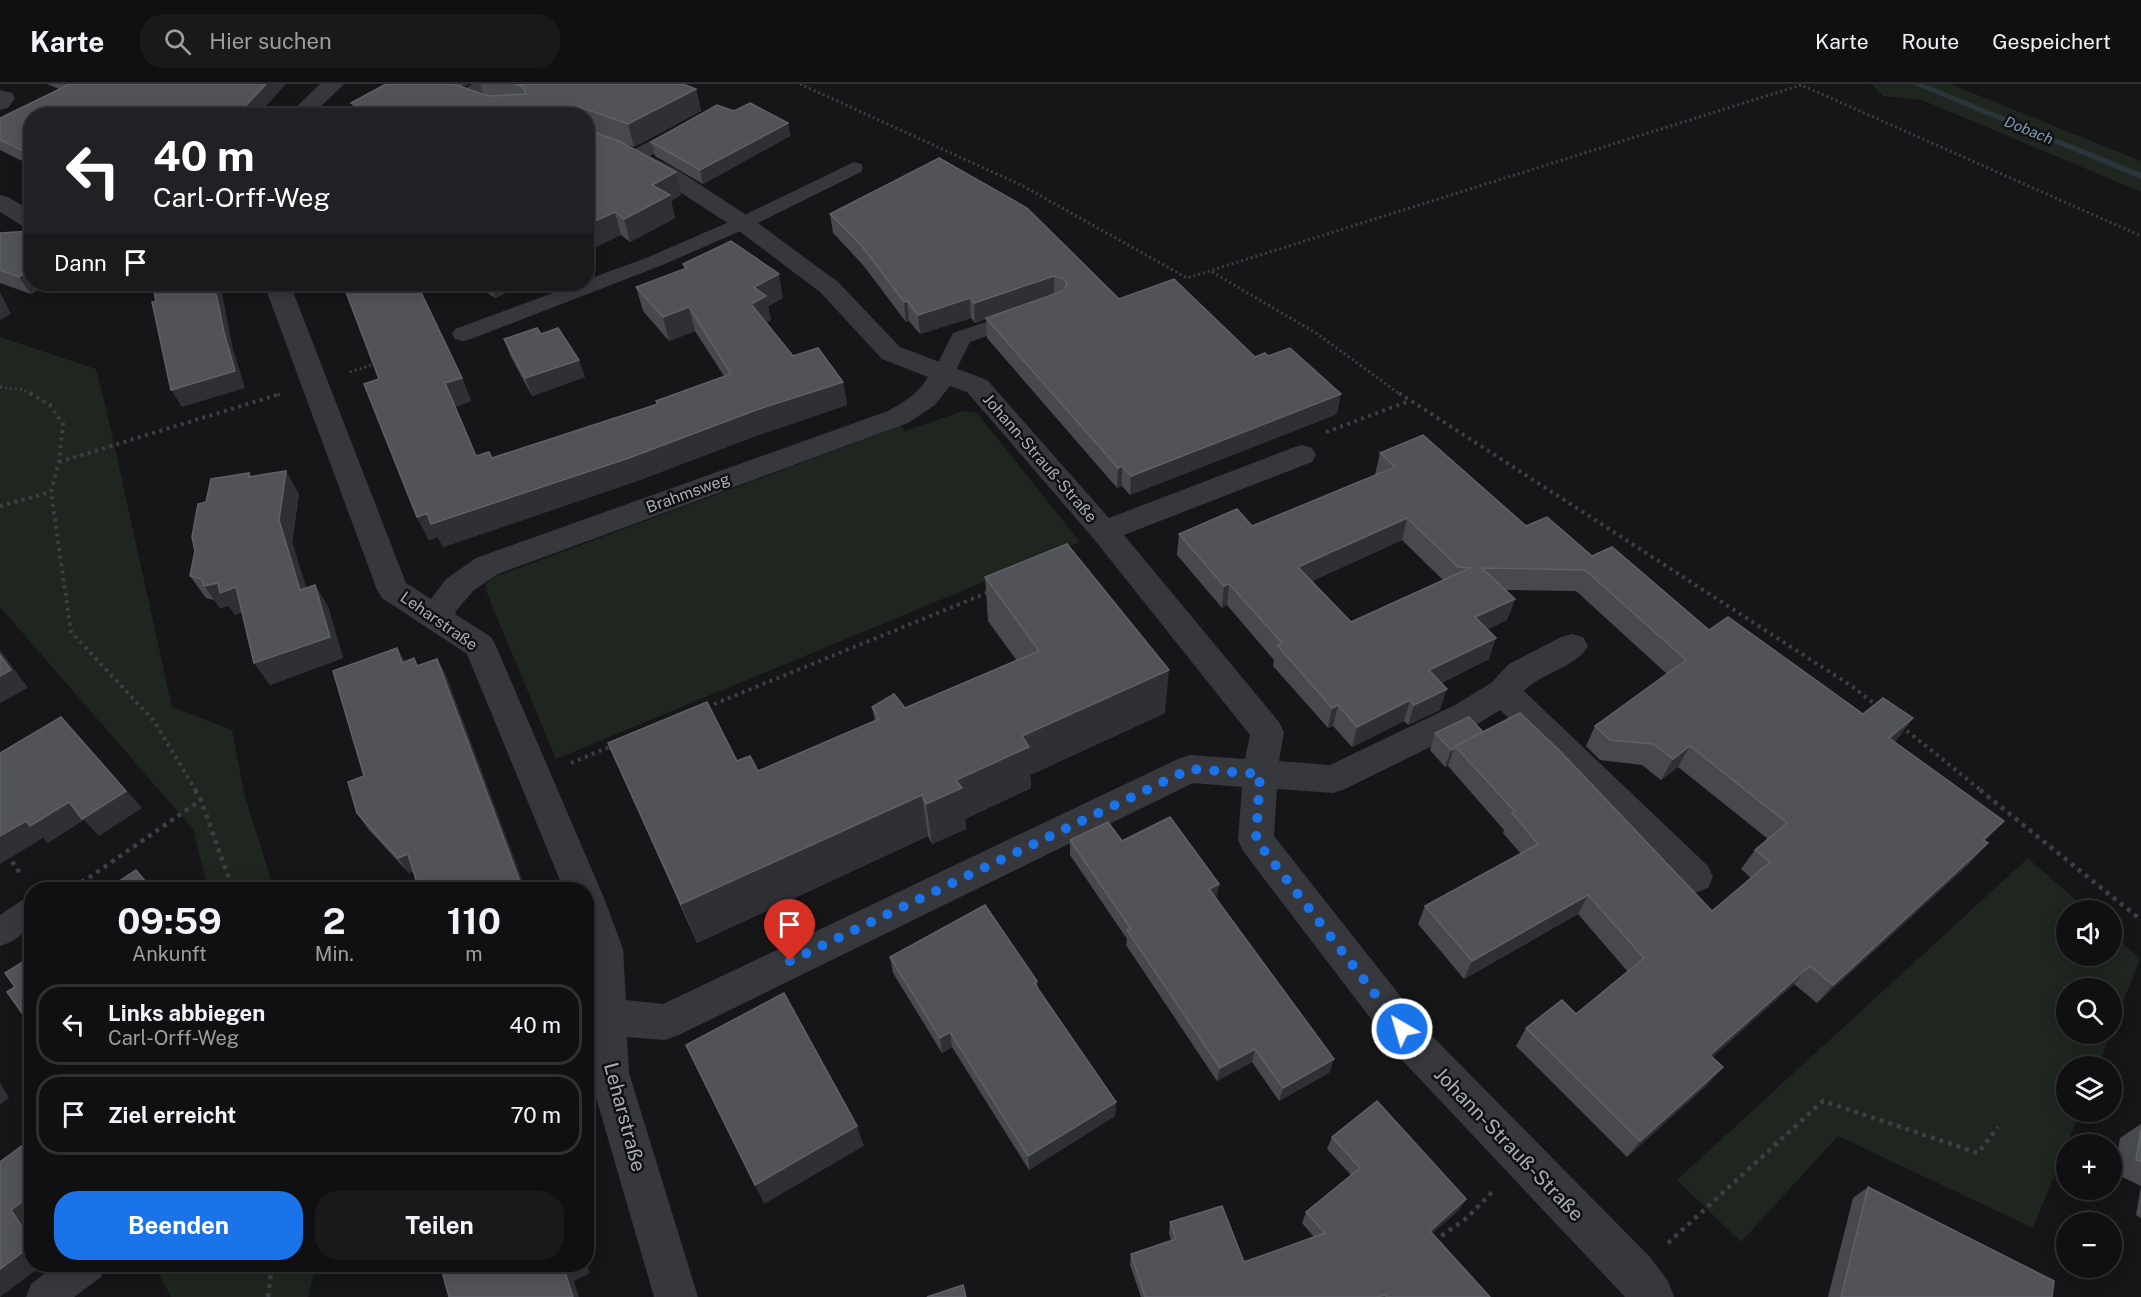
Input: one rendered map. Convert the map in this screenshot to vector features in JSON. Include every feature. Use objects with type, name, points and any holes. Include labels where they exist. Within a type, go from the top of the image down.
[{"type":"street","points":[[307,108],[333,84]]},
{"type":"street","points":[[454,93],[486,94]]},
{"type":"street","points":[[0,96],[4,98],[0,103]]},
{"type":"street","name":"Johann-Strauß-Straße","points":[[594,142],[634,157],[668,174],[743,223],[828,287],[891,353],[977,386],[1104,531],[1267,732],[1260,774],[1256,840],[1417,1048],[1643,1285]]},
{"type":"street","points":[[0,202],[24,217]]},
{"type":"street","name":"Leharstraße","points":[[280,291],[393,590],[480,646],[581,882]]},
{"type":"street","name":"Brahmsweg","points":[[436,618],[447,597],[456,587],[487,566],[898,417],[927,399],[938,388],[944,373]]},
{"type":"street","name":"Johann-Strauß-Straße","points":[[1104,531],[1302,455]]},
{"type":"street","points":[[606,1017],[664,1022],[1190,769],[1333,779],[1467,714],[1503,692],[1521,673],[1572,646]]},
{"type":"street","points":[[1503,692],[1695,876]]},
{"type":"street","name":"Leharstraße","points":[[594,921],[604,949],[609,1073],[676,1297]]},
{"type":"lane","points":[[634,157],[702,119]]},
{"type":"lane","points":[[594,284],[743,223],[854,168]]},
{"type":"lane","points":[[463,334],[576,291]]},
{"type":"lane","points":[[944,373],[961,338],[1044,308]]},
{"type":"lane","points":[[0,932],[24,900]]},
{"type":"lane","points":[[44,1297],[77,1272]]},
{"type":"path","points":[[800,84],[1023,186],[1187,278],[1799,85],[2141,236]]},
{"type":"path","points":[[1212,272],[1316,333],[1410,401],[1853,687],[1881,709]]},
{"type":"path","points":[[59,462],[384,361]]},
{"type":"path","points":[[0,387],[24,390],[51,405],[63,424],[59,462],[51,492],[71,632],[154,721],[201,800],[230,882]]},
{"type":"path","points":[[1302,455],[1319,435],[1410,401]]},
{"type":"path","points":[[0,506],[51,492]]},
{"type":"path","points":[[703,709],[990,591]]},
{"type":"path","points":[[1899,724],[2141,920]]},
{"type":"path","points":[[537,777],[625,740]]},
{"type":"path","points":[[81,882],[201,800]]},
{"type":"path","points":[[6,852],[24,887]]},
{"type":"path","points":[[1643,1285],[1823,1101],[1978,1153],[1998,1127]]},
{"type":"path","points":[[1434,1241],[1467,1218],[1486,1199]]},
{"type":"path","points":[[268,1297],[271,1272]]},
{"type":"shaded area","points":[[1871,84],[1950,84],[2141,161],[2141,192],[1922,100],[1883,96]]},
{"type":"shaded area","points":[[0,337],[96,369],[172,707],[232,730],[245,797],[272,882],[206,882],[193,829],[0,607]]},
{"type":"shaded area","points":[[963,411],[977,413],[1080,542],[556,759],[486,591],[486,584],[492,578],[901,426],[905,431]]},
{"type":"shaded area","points":[[2028,858],[2076,900],[2056,900],[2056,966],[2122,966],[2122,942],[2140,959],[2122,1005],[2122,978],[2056,978],[2056,1044],[2107,1044],[2102,1056],[2056,1056],[2056,1122],[2076,1122],[2071,1134],[2056,1134],[2056,1171],[2033,1228],[1838,1136],[1741,1242],[1677,1180]]},
{"type":"shaded area","points":[[158,1272],[314,1272],[308,1297],[171,1297]]},
{"type":"building","points":[[70,84],[266,84],[244,108],[24,108],[24,151],[0,140],[0,118]]},
{"type":"building","points":[[386,84],[453,84],[489,96],[526,94],[522,86],[514,84],[683,84],[696,89],[628,124],[594,112],[594,108],[363,108],[351,103]]},
{"type":"building","points":[[750,103],[788,123],[700,170],[651,142],[717,105],[734,111]]},
{"type":"building","points":[[594,132],[619,141],[676,172],[652,185],[670,195],[624,219],[615,212],[594,221]]},
{"type":"building","points":[[939,158],[1027,208],[1119,299],[1174,279],[1255,357],[1265,353],[1268,356],[1290,348],[1341,394],[1131,476],[1122,466],[1118,468],[986,318],[1063,291],[1067,284],[1064,279],[1054,276],[974,303],[970,298],[918,315],[907,301],[904,302],[861,245],[830,214]]},
{"type":"building","points":[[24,232],[24,274],[19,277],[0,270],[0,233]]},
{"type":"building","points":[[731,241],[779,274],[754,287],[766,296],[751,304],[793,356],[818,348],[843,382],[756,410],[629,458],[431,524],[427,513],[417,517],[364,384],[379,379],[346,291],[420,291],[462,378],[445,383],[476,456],[489,452],[492,458],[658,404],[656,401],[731,374],[689,307],[663,317],[636,287],[687,268],[683,264]]},
{"type":"building","points":[[215,291],[235,371],[171,390],[152,302],[156,301],[154,292]]},
{"type":"building","points":[[537,328],[541,334],[558,328],[579,360],[525,378],[504,339]]},
{"type":"building","points":[[1423,435],[1526,526],[1547,517],[1592,556],[1612,547],[1709,630],[1728,617],[1863,714],[1883,698],[1913,718],[1889,738],[2004,821],[1983,840],[1988,843],[1833,985],[1810,966],[1710,1055],[1723,1067],[1640,1141],[1526,1028],[1562,1000],[1576,1014],[1644,958],[1588,895],[1472,961],[1425,906],[1538,844],[1512,813],[1515,812],[1455,746],[1520,713],[1560,751],[1712,911],[1770,862],[1755,850],[1787,823],[1690,746],[1673,759],[1653,744],[1610,740],[1595,726],[1686,660],[1585,570],[1482,568],[1515,599],[1475,617],[1496,638],[1429,670],[1447,689],[1414,705],[1410,700],[1357,727],[1338,705],[1332,708],[1277,645],[1282,643],[1229,584],[1224,586],[1179,534],[1237,509],[1252,526],[1395,467],[1380,453]],"holes":[[[1407,518],[1458,567],[1470,568],[1351,622],[1298,567]]]},
{"type":"building","points":[[286,471],[279,520],[300,590],[315,585],[330,637],[254,663],[236,587],[220,593],[218,583],[204,586],[202,579],[190,576],[195,551],[192,537],[198,504],[206,502],[211,479],[249,473],[248,477]]},
{"type":"building","points":[[1067,544],[1169,670],[1022,736],[1029,747],[956,780],[962,788],[926,804],[922,795],[681,904],[608,743],[707,702],[737,761],[750,756],[758,771],[879,719],[872,707],[894,694],[905,708],[1039,651],[985,577]]},
{"type":"building","points":[[397,648],[402,663],[414,658],[417,666],[437,659],[520,882],[417,882],[408,854],[398,858],[357,813],[348,782],[364,776],[333,671]]},
{"type":"building","points":[[0,655],[11,670],[0,676]]},
{"type":"building","points":[[61,717],[126,791],[82,819],[69,802],[30,826],[26,821],[0,836],[0,753]]},
{"type":"building","points":[[1469,717],[1483,732],[1451,750],[1435,733]]},
{"type":"building","points":[[1170,817],[1219,884],[1209,889],[1334,1059],[1283,1088],[1255,1049],[1220,1068],[1127,930],[1131,929],[1070,840],[1108,822],[1122,841]]},
{"type":"building","points":[[136,870],[146,882],[118,882]]},
{"type":"building","points":[[985,905],[1037,981],[1034,983],[1116,1102],[1028,1156],[950,1032],[940,1038],[890,957]]},
{"type":"building","points":[[24,961],[24,1016],[7,992],[15,987],[5,973]]},
{"type":"building","points":[[784,993],[857,1126],[755,1185],[686,1045]]},
{"type":"building","points":[[1377,1101],[1466,1199],[1430,1231],[1490,1297],[1387,1297],[1385,1295],[1377,1297],[1145,1297],[1131,1254],[1176,1239],[1170,1222],[1222,1206],[1244,1262],[1325,1233],[1306,1212],[1360,1168],[1332,1137]]},
{"type":"building","points":[[2141,1130],[2141,1162],[2136,1160]]},
{"type":"building","points":[[24,1144],[24,1201],[11,1210],[24,1230],[24,1251],[0,1269],[0,1162]]},
{"type":"building","points":[[1868,1187],[2054,1281],[2052,1297],[1841,1297]]},
{"type":"building","points":[[442,1272],[565,1272],[573,1297],[449,1297]]},
{"type":"building","points":[[963,1285],[966,1297],[927,1297]]},
{"type":"waterway","name":"Dobach","points":[[1916,84],[2141,176]]},
{"type":"route","points":[[790,961],[1190,769],[1260,774],[1256,840],[1402,1029]]}]
